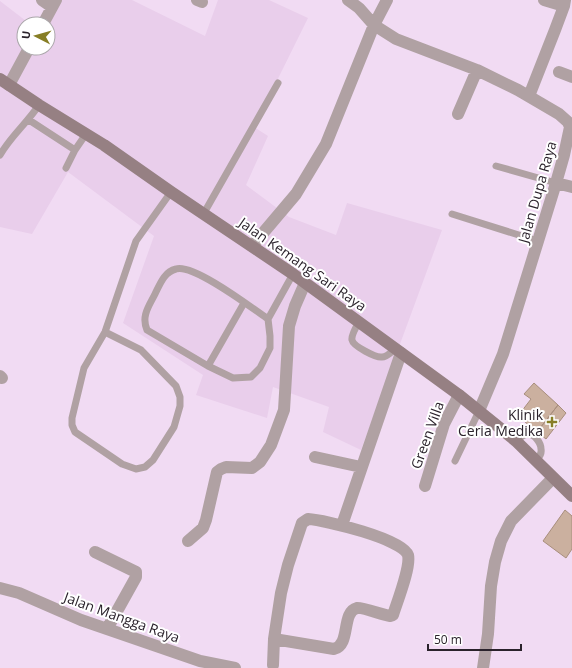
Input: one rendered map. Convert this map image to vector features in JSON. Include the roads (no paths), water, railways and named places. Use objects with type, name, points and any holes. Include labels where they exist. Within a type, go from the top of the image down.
[{"type":"main road","name":"Jalan Kemang Sari Raya","points":[[5,82],[104,145],[306,283],[479,411],[516,441],[572,496]]},
{"type":"street","name":"Jalan Dupa Raya","points":[[348,0],[374,25],[396,38],[477,70],[571,119],[556,183],[503,354],[479,411]]},
{"type":"street","points":[[252,246],[296,194],[326,144],[374,25],[387,0]]},
{"type":"street","points":[[529,96],[564,3],[544,0]]},
{"type":"street","points":[[46,16],[50,2]]},
{"type":"street","points":[[5,82],[23,56]]},
{"type":"street","points":[[458,114],[477,70]]},
{"type":"street","points":[[560,72],[572,77]]},
{"type":"street","points":[[556,183],[572,187]]},
{"type":"street","points":[[188,541],[203,528],[217,472],[226,468],[252,468],[260,462],[271,445],[284,410],[289,326],[295,306],[306,283]]},
{"type":"street","points":[[342,525],[398,351]]},
{"type":"street","name":"Green Villa","points":[[425,486],[444,424],[458,395]]},
{"type":"street","points":[[315,457],[361,467]]},
{"type":"street","points":[[483,668],[488,634],[491,586],[495,562],[501,541],[511,521],[553,478]]},
{"type":"street","points":[[273,665],[274,639],[281,593],[288,565],[302,523],[308,519],[318,519],[342,525],[387,540],[401,547],[408,555],[405,576],[392,615],[385,615],[359,608],[353,610],[349,614],[342,644],[338,648],[334,649],[274,639]]},
{"type":"street","points":[[95,552],[136,572],[136,578],[107,629]]},
{"type":"street","name":"Jalan Mangga Raya","points":[[0,588],[19,593],[81,620],[200,661],[236,668]]},
{"type":"lane","points":[[204,213],[278,82]]},
{"type":"lane","points":[[0,155],[14,134],[29,120],[39,105]]},
{"type":"lane","points":[[29,120],[75,150]]},
{"type":"lane","points":[[66,168],[75,150],[86,134]]},
{"type":"lane","points":[[496,166],[556,183]]},
{"type":"lane","points":[[105,332],[141,350],[176,386],[180,397],[180,406],[174,427],[154,460],[145,466],[136,468],[122,464],[75,432],[72,425],[72,418],[84,368],[105,332],[136,241],[171,192]]},
{"type":"lane","points":[[452,214],[538,242]]},
{"type":"lane","points":[[268,319],[208,279],[189,270],[175,269],[165,275],[144,315],[144,323],[147,330],[208,366],[233,378],[251,377],[260,368],[270,348],[268,319],[293,274]]},
{"type":"lane","points":[[208,366],[244,303]]},
{"type":"lane","points":[[358,322],[352,337],[352,342],[355,345],[379,357],[387,356],[398,351]]},
{"type":"lane","points":[[455,461],[479,411]]},
{"type":"place","name":"Klinik Ceria Medika","points":[[552,422]]}]
